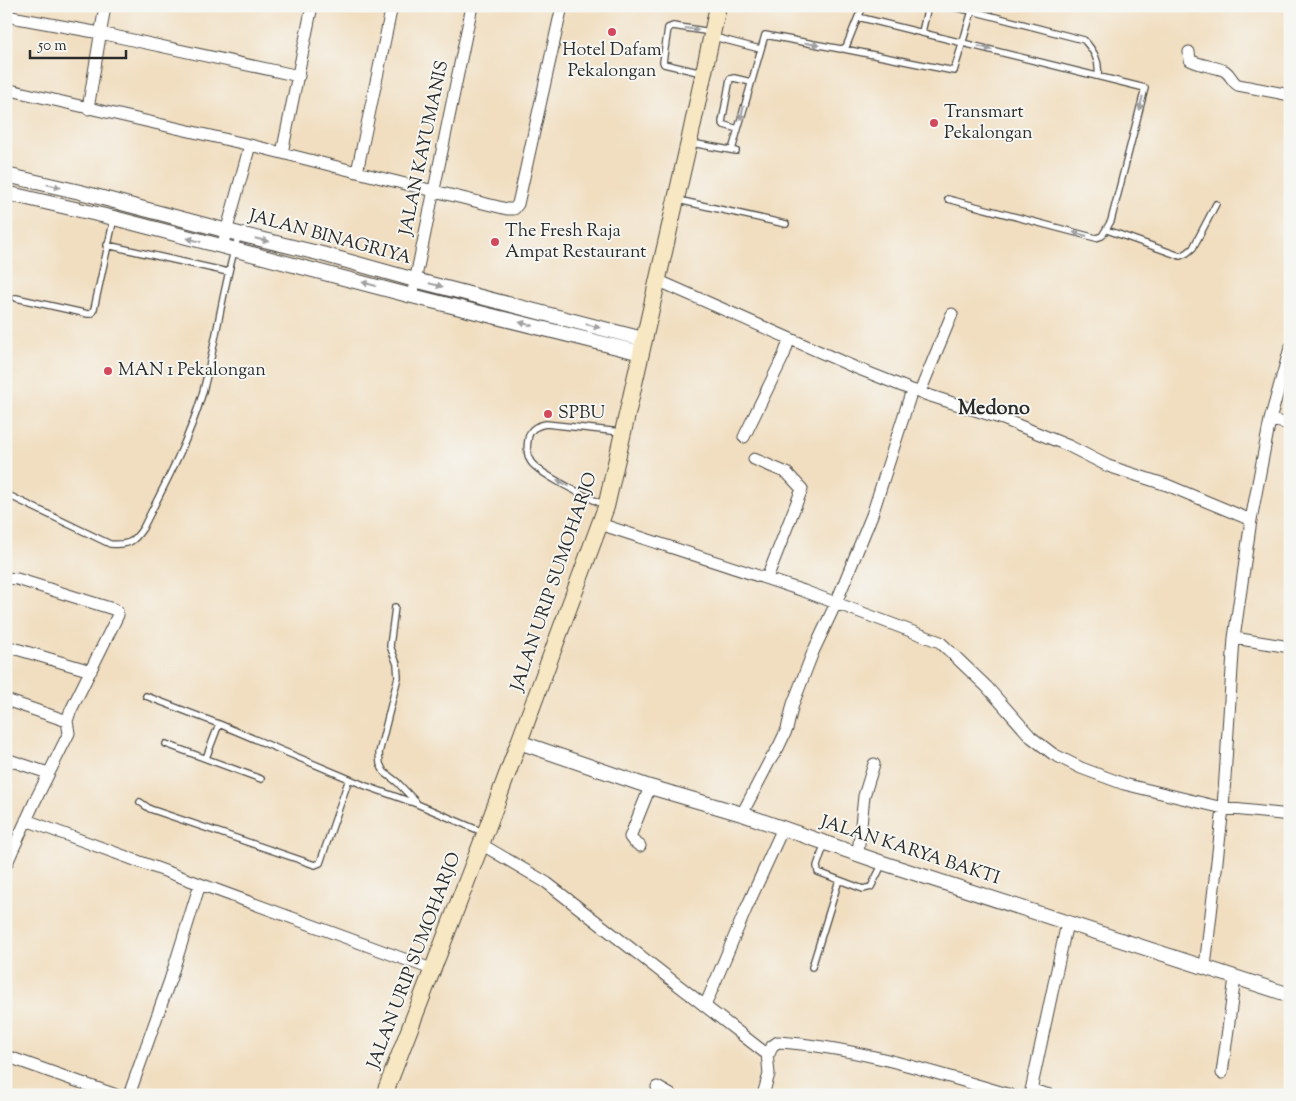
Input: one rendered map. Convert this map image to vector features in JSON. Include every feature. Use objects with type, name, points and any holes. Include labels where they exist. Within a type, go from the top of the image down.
[{"type":"main road","name":"JALAN URIP SUMOHARJO","points":[[384,1095],[434,970],[606,506],[718,6]]},
{"type":"street","points":[[88,109],[105,6]]},
{"type":"street","points":[[282,153],[312,6]]},
{"type":"street","points":[[357,172],[392,6]]},
{"type":"street","name":"JALAN KAYUMANIS","points":[[412,296],[472,6]]},
{"type":"street","points":[[6,89],[250,145],[434,191],[514,208],[518,204],[562,6]]},
{"type":"street","points":[[6,16],[100,33],[299,76]]},
{"type":"street","points":[[1189,52],[1190,60],[1222,70],[1229,74],[1234,83],[1238,85],[1290,95]]},
{"type":"street","points":[[230,253],[250,145]]},
{"type":"street","name":"JALAN BINAGRIYA","points":[[6,175],[80,192],[481,296],[642,346]]},
{"type":"street","name":"JALAN BINAGRIYA","points":[[6,193],[112,223],[230,253],[316,270],[477,312],[642,346]]},
{"type":"street","points":[[316,270],[322,254]]},
{"type":"street","points":[[657,280],[762,325],[789,340],[916,391],[1003,419],[1069,446],[1108,466],[1166,485],[1251,520]]},
{"type":"street","points":[[477,312],[481,296]]},
{"type":"street","points":[[742,814],[787,729],[793,704],[872,515],[916,391],[952,314]]},
{"type":"street","points":[[744,437],[784,355],[789,340]]},
{"type":"street","points":[[1205,967],[1223,808],[1234,638],[1251,520],[1270,420],[1290,348]]},
{"type":"street","points":[[1270,420],[1290,424]]},
{"type":"street","points":[[754,459],[787,473],[802,491],[767,578]]},
{"type":"street","points":[[600,524],[767,578],[940,642],[987,687],[1030,737],[1052,754],[1081,768],[1124,784],[1223,808],[1290,815]]},
{"type":"street","points":[[6,578],[17,579],[117,611],[116,619],[70,712],[67,721],[69,733],[48,773],[6,865]]},
{"type":"street","points":[[1234,638],[1290,647]]},
{"type":"street","points":[[6,646],[91,671]]},
{"type":"street","points":[[6,700],[67,721]]},
{"type":"street","name":"JALAN KARYA BAKTI","points":[[519,742],[650,787],[742,814],[883,863],[1290,996]]},
{"type":"street","points":[[6,758],[48,773]]},
{"type":"street","points":[[858,853],[864,796],[874,764]]},
{"type":"street","points":[[640,846],[630,837],[650,787]]},
{"type":"street","points":[[26,820],[434,970]]},
{"type":"street","points":[[705,1006],[782,828]]},
{"type":"street","points":[[483,839],[548,883],[754,1045],[767,1053]]},
{"type":"street","points":[[129,1095],[170,980],[200,884]]},
{"type":"street","points":[[1050,1095],[1031,1092],[1068,923]]},
{"type":"street","points":[[1222,1073],[1235,978]]},
{"type":"street","points":[[767,1053],[778,1042],[851,1052],[910,1066],[1011,1095]]},
{"type":"street","points":[[763,1095],[769,1074],[767,1053]]},
{"type":"street","points":[[6,1056],[116,1095]]},
{"type":"street","points":[[657,1088],[671,1095]]},
{"type":"lane","points":[[844,49],[864,6]]},
{"type":"lane","points":[[922,32],[928,6]]},
{"type":"lane","points":[[948,6],[1084,40],[1100,64],[1098,76]]},
{"type":"lane","points":[[689,142],[734,151],[738,129],[765,34],[953,71],[955,70],[972,11]]},
{"type":"lane","points":[[858,17],[1145,88],[1111,221],[1102,236],[1096,238],[948,199]]},
{"type":"lane","points":[[704,73],[664,64],[668,28],[673,26],[712,34],[760,49]]},
{"type":"lane","points":[[738,129],[724,126],[722,122],[730,79],[734,78],[751,82]]},
{"type":"lane","points":[[676,200],[786,224]]},
{"type":"lane","points":[[1106,230],[1180,256],[1193,248],[1216,204]]},
{"type":"lane","points":[[16,298],[91,314],[94,309],[112,223]]},
{"type":"lane","points":[[107,245],[228,272]]},
{"type":"lane","points":[[6,494],[110,544],[128,543],[135,540],[186,443],[202,394],[228,272],[230,253]]},
{"type":"lane","points":[[606,506],[542,472],[531,462],[528,454],[528,437],[530,432],[537,426],[546,424],[623,432]]},
{"type":"lane","points":[[395,607],[390,646],[397,664],[398,677],[379,758],[384,772],[397,782],[417,804]]},
{"type":"lane","points":[[146,696],[219,724],[348,779],[417,804],[483,839]]},
{"type":"lane","points":[[206,758],[219,724]]},
{"type":"lane","points":[[166,744],[261,779]]},
{"type":"lane","points":[[140,802],[150,809],[315,865],[320,863],[348,779]]},
{"type":"lane","points":[[824,843],[816,870],[839,880],[867,889],[871,887],[883,863]]},
{"type":"lane","points":[[812,967],[839,880]]},
{"type":"place","name":"Hotel Dafam Pekalongan","points":[[612,32]]},
{"type":"place","name":"Transmart Pekalongan","points":[[934,123]]},
{"type":"place","name":"The Fresh Raja Ampat Restaurant","points":[[495,242]]},
{"type":"place","name":"MAN 1 Pekalongan","points":[[108,371]]},
{"type":"place","name":"SPBU","points":[[548,414]]},
{"type":"district","name":"Medono","points":[[994,409]]}]
